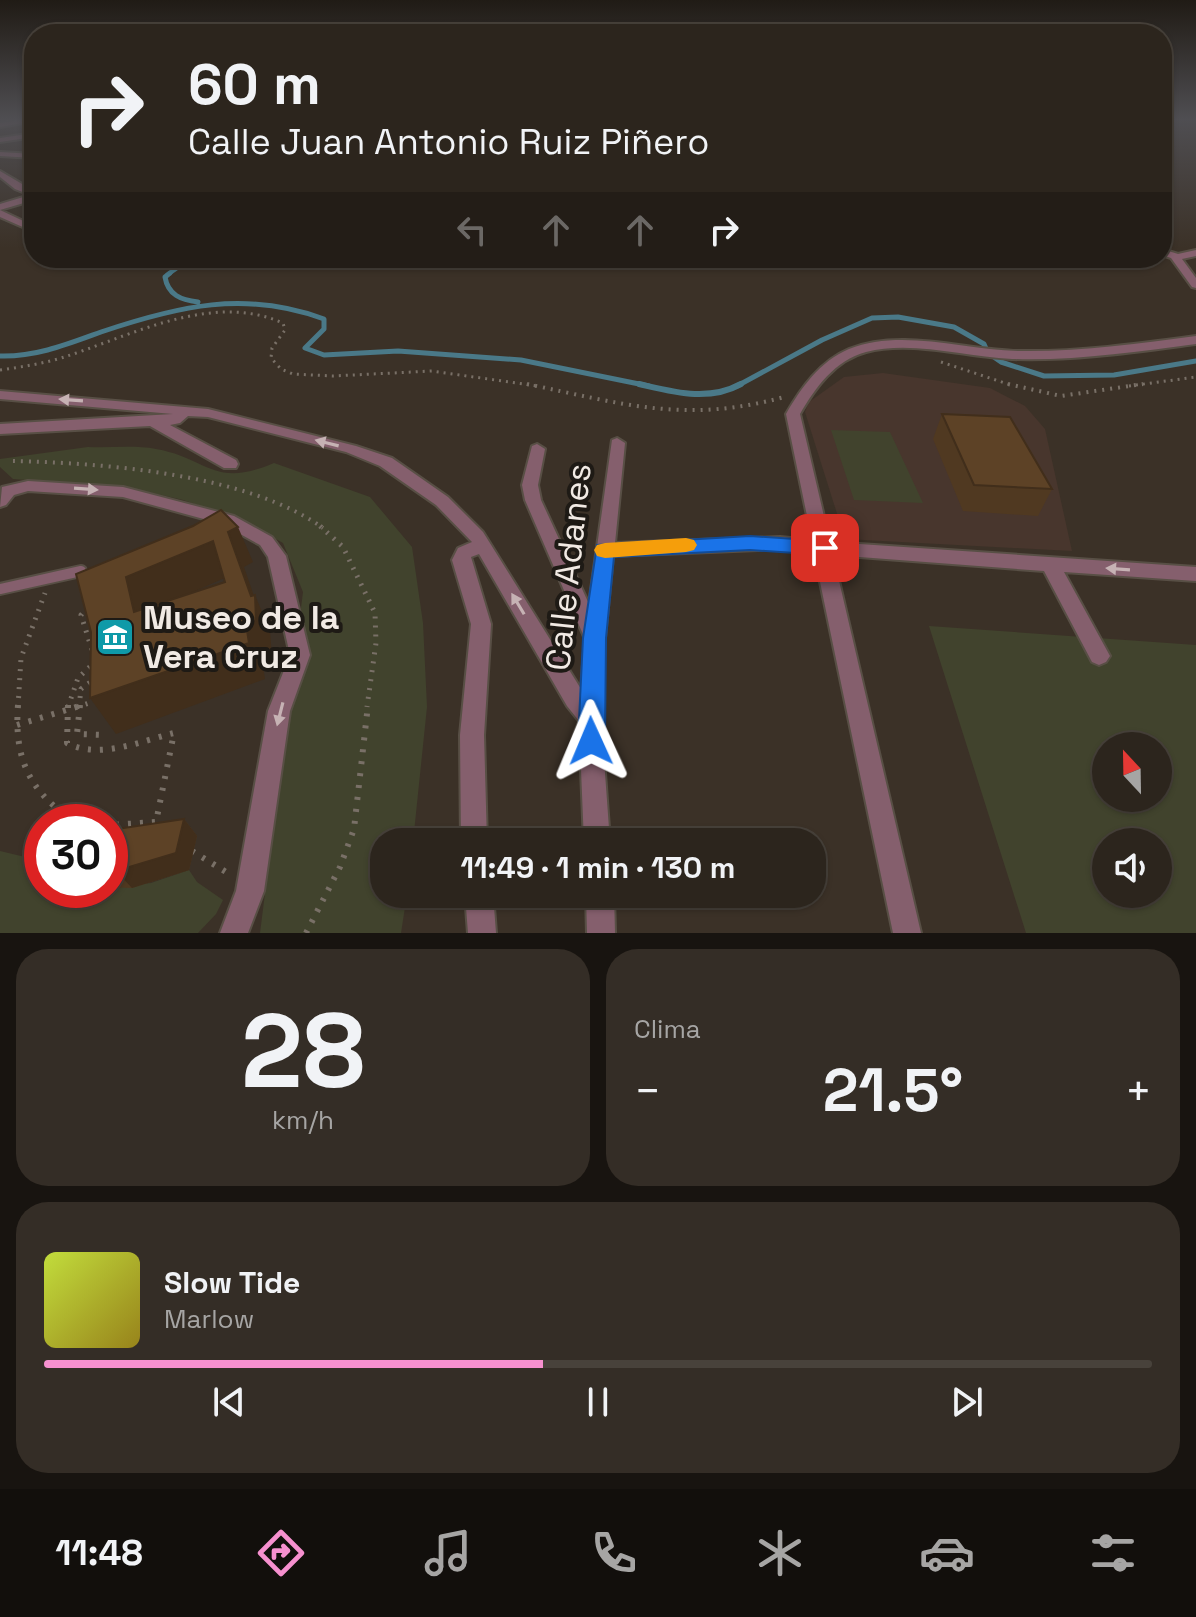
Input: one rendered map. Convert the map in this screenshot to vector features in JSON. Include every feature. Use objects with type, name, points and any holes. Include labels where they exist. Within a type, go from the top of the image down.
[{"type":"street","points":[[0,173],[24,190]]},
{"type":"street","points":[[0,191],[18,187]]},
{"type":"street","points":[[0,207],[24,199]]},
{"type":"street","points":[[0,213],[24,225]]},
{"type":"street","points":[[1172,255],[1196,253]]},
{"type":"street","points":[[1178,257],[1176,259],[1196,285]]},
{"type":"street","points":[[907,933],[825,548],[793,414],[824,372],[844,356],[870,347],[1057,355],[1196,340]]},
{"type":"street","points":[[0,395],[208,413],[351,449],[386,462],[442,501],[463,520],[483,545],[575,699],[590,718]]},
{"type":"street","points":[[0,429],[175,420],[184,412]]},
{"type":"street","points":[[152,422],[230,464]]},
{"type":"street","name":"Calle Adanes","points":[[596,828],[590,718],[595,638],[617,443]]},
{"type":"street","points":[[537,449],[530,485],[533,500],[595,638]]},
{"type":"street","points":[[4,496],[28,486],[123,492],[228,520],[266,541],[277,556],[300,655],[279,711],[250,886],[234,933]]},
{"type":"street","points":[[605,550],[765,543],[1196,574]]},
{"type":"street","points":[[474,828],[472,735],[481,624],[461,560],[464,553],[483,545]]},
{"type":"street","points":[[1050,564],[1099,656]]},
{"type":"street","points":[[480,908],[482,933]]},
{"type":"street","points":[[600,908],[601,933]]},
{"type":"lane","points":[[0,589],[81,571]]},
{"type":"path","points":[[0,370],[40,362],[159,321],[218,313],[283,323],[285,330],[272,348],[271,358],[281,369],[293,374],[326,376],[451,372],[505,379],[623,404],[712,412],[739,410],[811,389]]},
{"type":"path","points":[[933,361],[1025,390],[1061,396],[1196,377]]},
{"type":"path","points":[[51,577],[21,658],[16,737],[27,773],[53,804]]},
{"type":"path","points":[[89,607],[81,615],[95,662],[75,679],[69,692],[67,743],[74,749],[101,749],[174,733],[156,822],[128,824]]},
{"type":"path","points":[[88,636],[95,637],[99,649]]},
{"type":"path","points":[[105,670],[81,689],[77,734],[106,735]]},
{"type":"path","points":[[17,725],[103,698]]},
{"type":"path","points":[[192,851],[250,886]]},
{"type":"shaded area","points":[[883,373],[990,388],[1025,406],[1045,429],[1072,551],[845,539],[805,412],[809,402],[844,377]]},
{"type":"green space","points":[[831,430],[890,432],[923,503],[854,500]]},
{"type":"green space","points":[[88,447],[156,449],[224,472],[254,470],[274,463],[370,497],[412,547],[423,623],[427,707],[414,828],[370,828],[370,908],[405,908],[401,933],[260,933],[303,592],[283,543],[242,520],[183,500],[131,488],[13,479],[0,467],[0,459]]},
{"type":"green space","points":[[929,626],[1196,645],[1196,933],[1026,933]]},
{"type":"green space","points":[[0,851],[24,857],[24,908],[128,908],[128,885],[151,883],[189,870],[197,882],[223,900],[216,914],[198,933],[0,933]]},
{"type":"building","points":[[942,414],[1010,417],[1052,489],[974,485]]},
{"type":"building","points":[[221,510],[238,527],[228,532],[251,596],[255,595],[256,621],[246,624],[249,643],[90,698],[91,632],[76,574],[193,526]],"holes":[[[213,541],[225,582],[134,612],[126,577]]]},
{"type":"building","points":[[184,819],[176,853],[128,867],[128,827]]},
{"type":"waterway","points":[[167,275],[177,268]]},
{"type":"waterway","points":[[170,273],[165,277],[172,292],[198,302]]},
{"type":"waterway","points":[[0,356],[52,349],[129,323],[185,309],[212,305],[267,305],[324,319],[324,329],[305,348],[324,355],[398,351],[521,360],[649,386]]},
{"type":"waterway","points":[[740,385],[822,340],[872,318],[898,317],[954,327],[984,344],[988,353],[1001,362],[1044,376],[1114,375],[1196,361]]},
{"type":"waterway","points":[[639,384],[691,394],[716,393],[740,385]]},
{"type":"slow traffic","points":[[605,550],[686,545]]},
{"type":"place","name":"Museo de la Vera Cruz","points":[[115,637]]},
{"type":"route","points":[[591,741],[595,638],[605,550],[721,543],[804,544],[825,548]]}]
